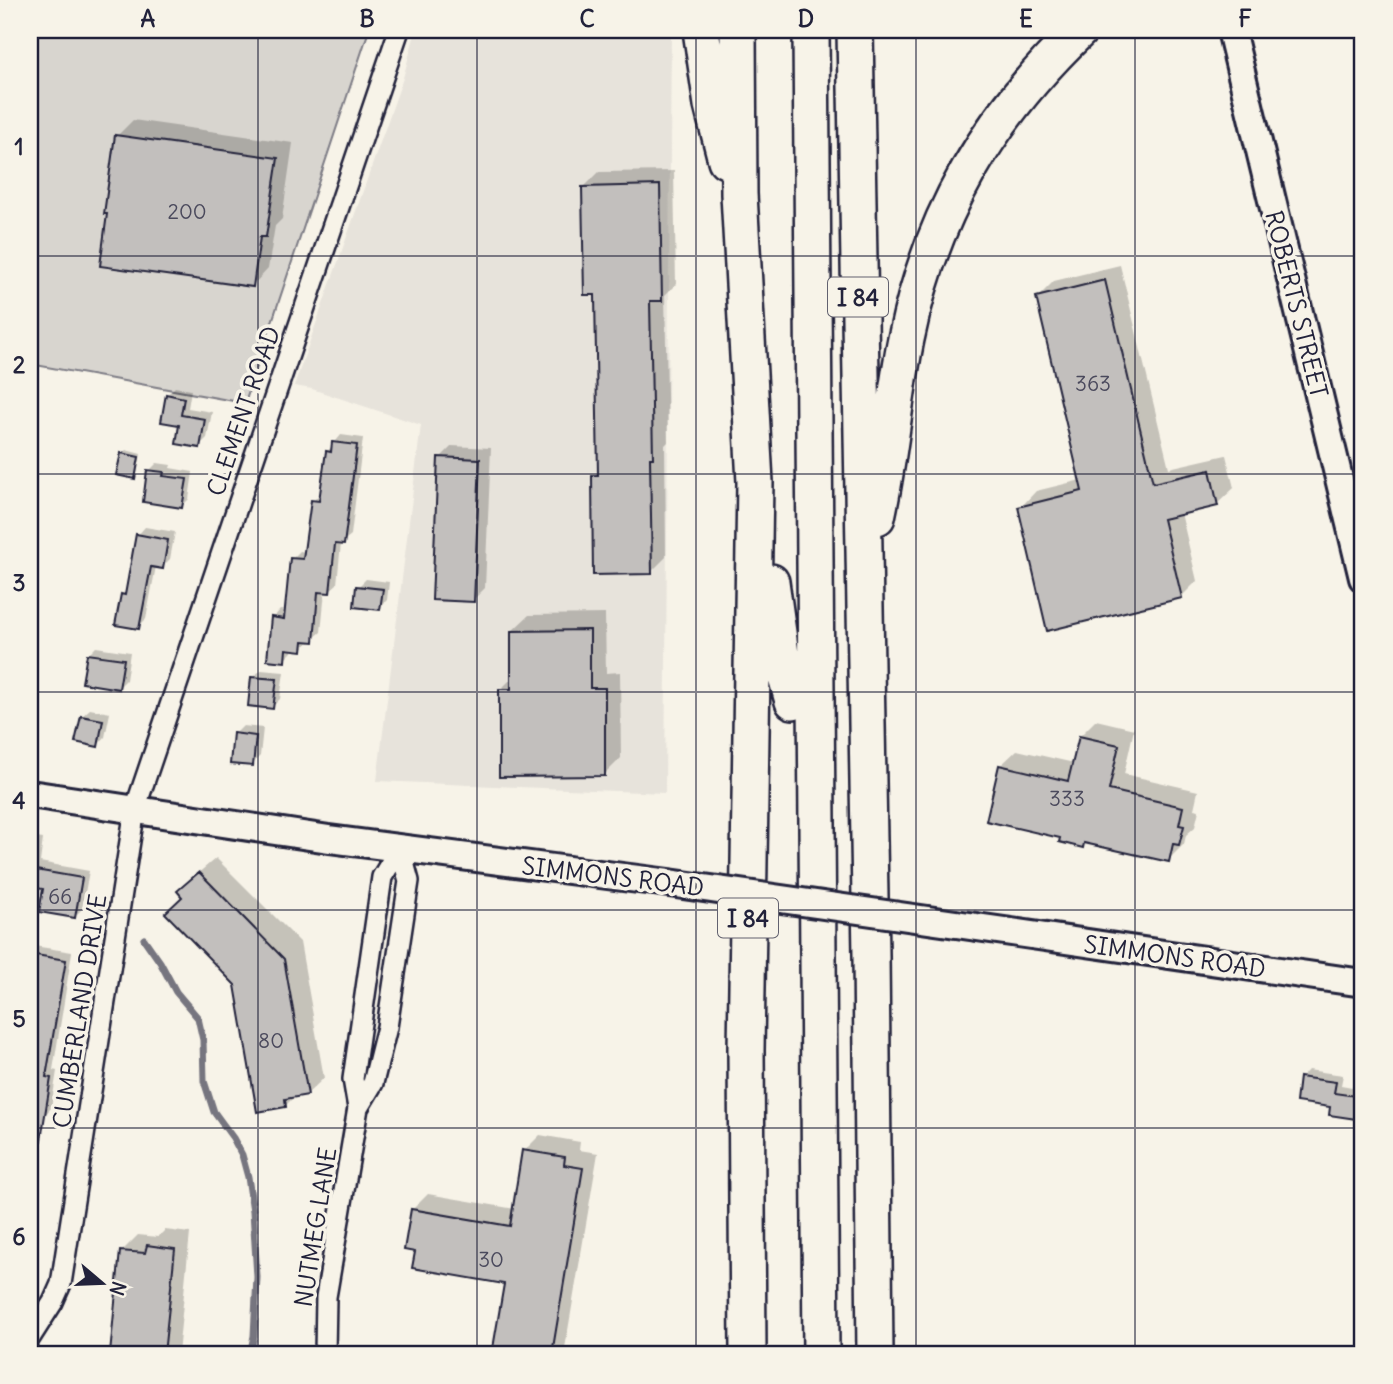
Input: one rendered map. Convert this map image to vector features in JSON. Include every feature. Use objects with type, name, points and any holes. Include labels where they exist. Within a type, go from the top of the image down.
[{"type":"highway","points":[[701,30],[715,119],[739,194]]},
{"type":"highway","name":"I 84","points":[[738,30],[739,194],[755,482],[746,1050],[748,1354]]},
{"type":"highway","points":[[788,30],[798,1354]]},
{"type":"highway","points":[[811,30],[821,1354]]},
{"type":"highway","name":"I 84","points":[[855,30],[875,1354]]},
{"type":"highway","points":[[864,564],[886,477],[906,337],[923,272],[941,224],[960,181],[992,131],[1030,82],[1080,30]]},
{"type":"highway","points":[[755,482],[780,652],[793,701]]},
{"type":"main road","name":"ROBERTS STREET","points":[[1231,30],[1363,578]]},
{"type":"main road","name":"SIMMONS ROAD","points":[[30,794],[1363,983]]},
{"type":"street","name":"CLEMENT ROAD","points":[[135,809],[399,30]]},
{"type":"street","name":"CUMBERLAND DRIVE","points":[[30,1338],[61,1284],[135,809]]},
{"type":"street","name":"NUTMEG LANE","points":[[325,1354],[326,1297],[358,1108],[353,1079],[382,877],[400,848]]},
{"type":"street","name":"NUTMEG LANE","points":[[358,1108],[373,1083],[387,1027],[409,881],[400,848]]},
{"type":"street","points":[[357,1057],[378,1064]]},
{"type":"shaded area","points":[[30,30],[369,30],[245,403],[30,364]]},
{"type":"shaded area","points":[[416,30],[671,30],[665,793],[377,781],[421,425],[312,389],[294,386],[403,78]]},
{"type":"building","points":[[115,135],[278,158],[266,237],[260,237],[253,287],[100,266]]},
{"type":"building","points":[[660,185],[662,301],[650,301],[652,574],[593,575],[592,475],[598,475],[595,295],[584,295],[582,187]]},
{"type":"building","points":[[1105,280],[1153,483],[1210,470],[1218,506],[1163,519],[1182,598],[1047,631],[1018,507],[1082,491],[1036,297]]},
{"type":"building","points":[[166,394],[184,398],[181,415],[205,419],[200,448],[176,444],[179,425],[161,422]]},
{"type":"building","points":[[332,442],[357,445],[344,545],[335,544],[330,593],[318,592],[314,642],[303,641],[302,651],[286,649],[285,662],[267,660],[271,617],[284,619],[290,558],[303,559],[311,500],[319,501],[326,451],[331,452]]},
{"type":"building","points":[[121,453],[139,457],[135,479],[116,475]]},
{"type":"building","points":[[438,457],[480,459],[474,602],[432,600]]},
{"type":"building","points":[[147,470],[164,472],[163,476],[187,479],[182,508],[143,502]]},
{"type":"building","points":[[136,534],[168,540],[163,569],[151,567],[139,629],[115,625],[121,594],[125,595]]},
{"type":"building","points":[[356,586],[383,589],[380,610],[354,607]]},
{"type":"building","points":[[590,630],[590,688],[605,688],[605,776],[499,777],[499,689],[511,689],[511,631]]},
{"type":"building","points":[[87,654],[124,659],[119,689],[82,683]]},
{"type":"building","points":[[251,677],[277,679],[273,709],[248,706]]},
{"type":"building","points":[[81,716],[103,720],[98,747],[75,742]]},
{"type":"building","points":[[233,733],[256,736],[253,766],[230,764]]},
{"type":"building","points":[[1079,736],[1119,745],[1109,790],[1183,807],[1179,825],[1184,826],[1179,845],[1173,844],[1169,862],[1084,843],[1083,848],[1059,842],[1060,838],[986,821],[999,765],[1068,781]]},
{"type":"building","points":[[30,869],[82,878],[75,918],[39,912],[43,889],[30,887]]},
{"type":"building","points":[[199,872],[284,959],[308,1095],[285,1099],[286,1107],[257,1112],[235,985],[165,913],[182,897],[177,891]]},
{"type":"building","points":[[30,954],[66,960],[46,1077],[51,1078],[40,1146],[30,1145]]},
{"type":"building","points":[[1299,1077],[1336,1082],[1334,1093],[1363,1097],[1363,1120],[1329,1115],[1330,1107],[1296,1102]]},
{"type":"building","points":[[522,1150],[565,1157],[564,1165],[583,1168],[552,1354],[492,1354],[504,1284],[412,1268],[415,1252],[404,1250],[411,1209],[510,1226]]},
{"type":"building","points":[[147,1245],[175,1249],[164,1354],[110,1354],[120,1251],[145,1253]]},
{"type":"waterway","points":[[144,939],[176,992],[198,1018],[203,1040],[204,1081],[214,1112],[242,1155],[248,1177],[257,1277],[254,1336],[250,1354]]}]
